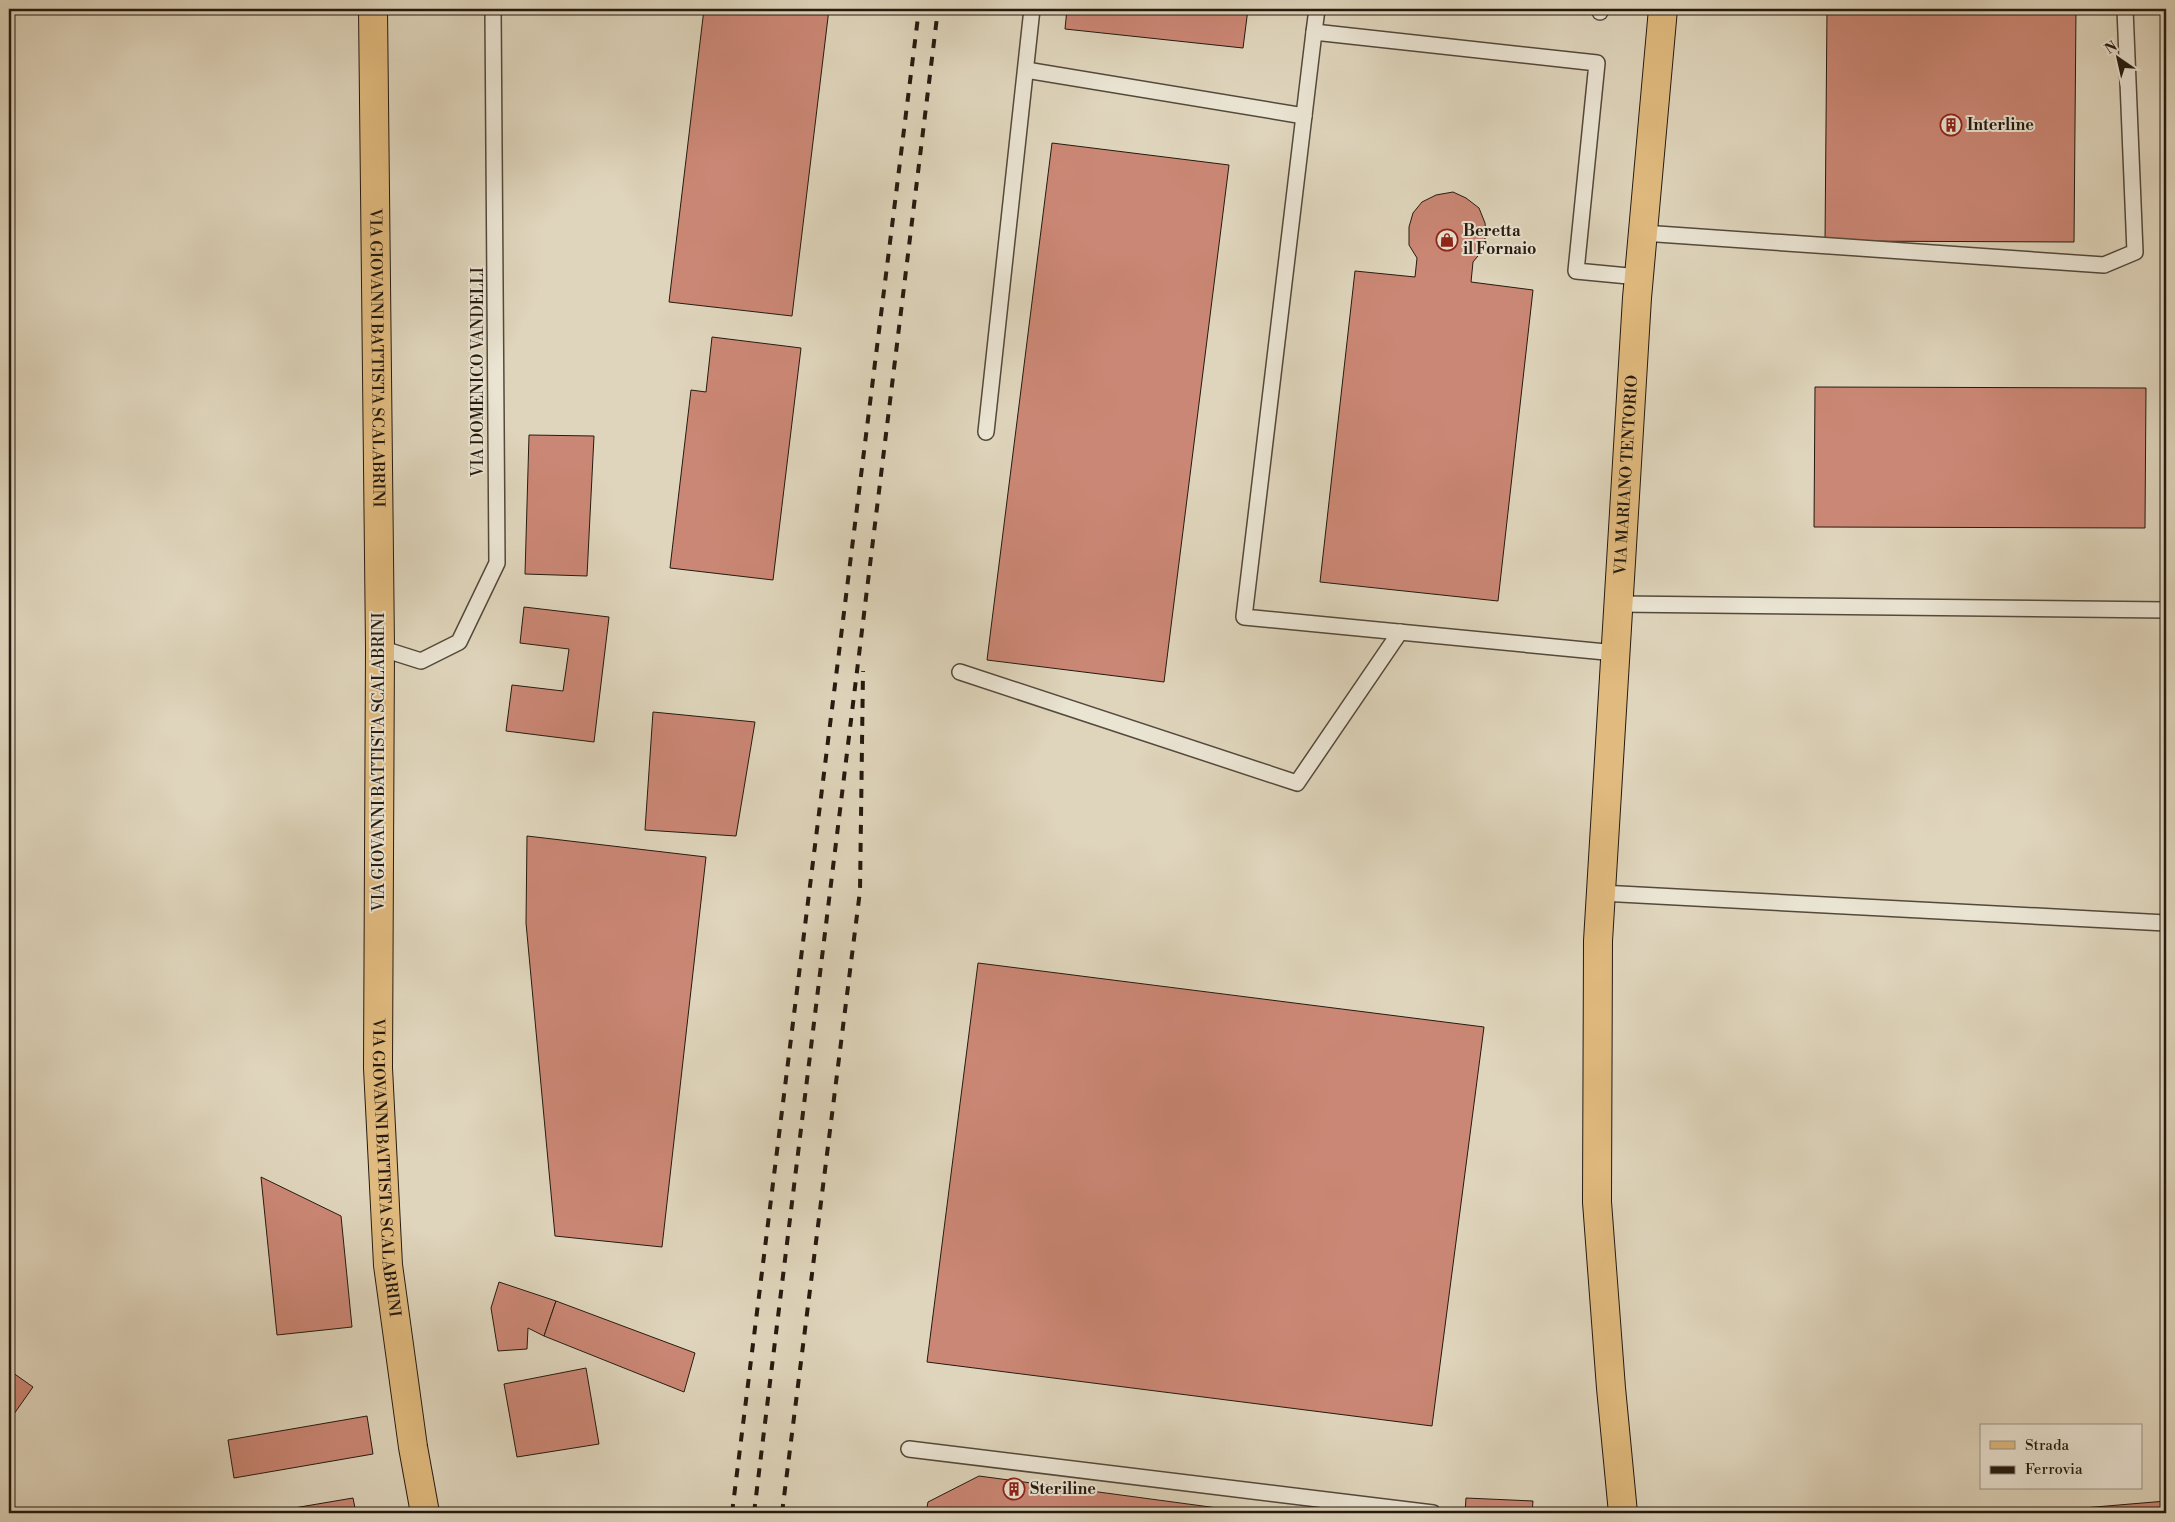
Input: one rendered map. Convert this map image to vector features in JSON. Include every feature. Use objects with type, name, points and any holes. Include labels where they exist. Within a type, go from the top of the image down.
[{"type":"main road","name":"VIA GIOVANNI BATTISTA SCALABRINI","points":[[373,9],[380,648],[378,1058],[388,1265],[413,1447],[425,1513]]},
{"type":"main road","name":"VIA MARIANO TENTORIO","points":[[1623,1513],[1611,1388],[1597,1202],[1598,941],[1639,277],[1663,9]]},
{"type":"lane","name":"VIA DOMENICO VANDELLI","points":[[380,648],[421,661],[458,642],[497,563],[493,9]]},
{"type":"lane","points":[[986,432],[1032,9]]},
{"type":"lane","points":[[1317,9],[1244,617],[1616,653]]},
{"type":"lane","points":[[1643,233],[2104,265],[2135,252],[2125,9]]},
{"type":"lane","points":[[1314,32],[1598,63],[1576,271],[1639,277]]},
{"type":"lane","points":[[1026,70],[1304,116]]},
{"type":"lane","points":[[1619,604],[2166,610]]},
{"type":"lane","points":[[960,672],[1296,783],[1400,632]]},
{"type":"lane","points":[[1601,893],[2166,923]]},
{"type":"lane","points":[[910,1449],[1433,1513]]},
{"type":"building","points":[[704,9],[829,9],[792,316],[669,302]]},
{"type":"building","points":[[1067,9],[1248,9],[1243,48],[1065,29]]},
{"type":"building","name":"Interline","points":[[1827,9],[2076,9],[2074,242],[1825,241]]},
{"type":"building","points":[[1052,143],[1229,165],[1164,682],[987,660]]},
{"type":"building","points":[[1453,192],[1466,198],[1479,208],[1485,223],[1486,234],[1482,251],[1473,262],[1471,282],[1533,290],[1498,601],[1320,582],[1355,271],[1415,277],[1417,258],[1409,245],[1409,227],[1413,213],[1422,202],[1436,195]]},
{"type":"building","points":[[712,337],[801,348],[773,580],[670,568],[691,390],[706,392]]},
{"type":"building","points":[[1815,387],[2146,388],[2145,528],[1814,527]]},
{"type":"building","points":[[529,435],[594,436],[587,576],[525,574]]},
{"type":"building","points":[[524,607],[609,617],[594,742],[506,731],[512,685],[563,691],[569,649],[520,643]]},
{"type":"building","points":[[653,712],[755,722],[736,836],[645,830]]},
{"type":"building","points":[[527,836],[706,857],[662,1247],[555,1236],[526,923]]},
{"type":"building","points":[[978,963],[1484,1027],[1432,1426],[927,1362]]},
{"type":"building","points":[[261,1177],[341,1216],[352,1327],[277,1335]]},
{"type":"building","points":[[499,1282],[556,1301],[544,1336],[528,1328],[527,1349],[498,1351],[491,1308]]},
{"type":"building","points":[[556,1301],[695,1353],[684,1392],[544,1336]]},
{"type":"building","points":[[586,1368],[599,1444],[517,1457],[504,1384]]},
{"type":"building","points":[[9,1370],[33,1387],[9,1421]]},
{"type":"building","points":[[367,1416],[373,1454],[234,1478],[228,1440]]},
{"type":"building","name":"Steriline","points":[[979,1476],[1255,1513],[926,1513],[928,1502]]},
{"type":"building","points":[[353,1498],[356,1513],[289,1513],[288,1509]]},
{"type":"building","points":[[1466,1498],[1533,1501],[1532,1513],[1465,1513]]},
{"type":"building","points":[[2166,1501],[2166,1513],[2024,1513]]},
{"type":"railway","points":[[732,1513],[919,9]]},
{"type":"railway","points":[[754,1513],[938,9]]},
{"type":"railway","points":[[782,1513],[860,891],[863,671]]},
{"type":"place","name":"Interline","points":[[1951,125]]},
{"type":"place","name":"Beretta il Fornaio","points":[[1447,240]]},
{"type":"place","name":"Steriline","points":[[1014,1489]]}]
